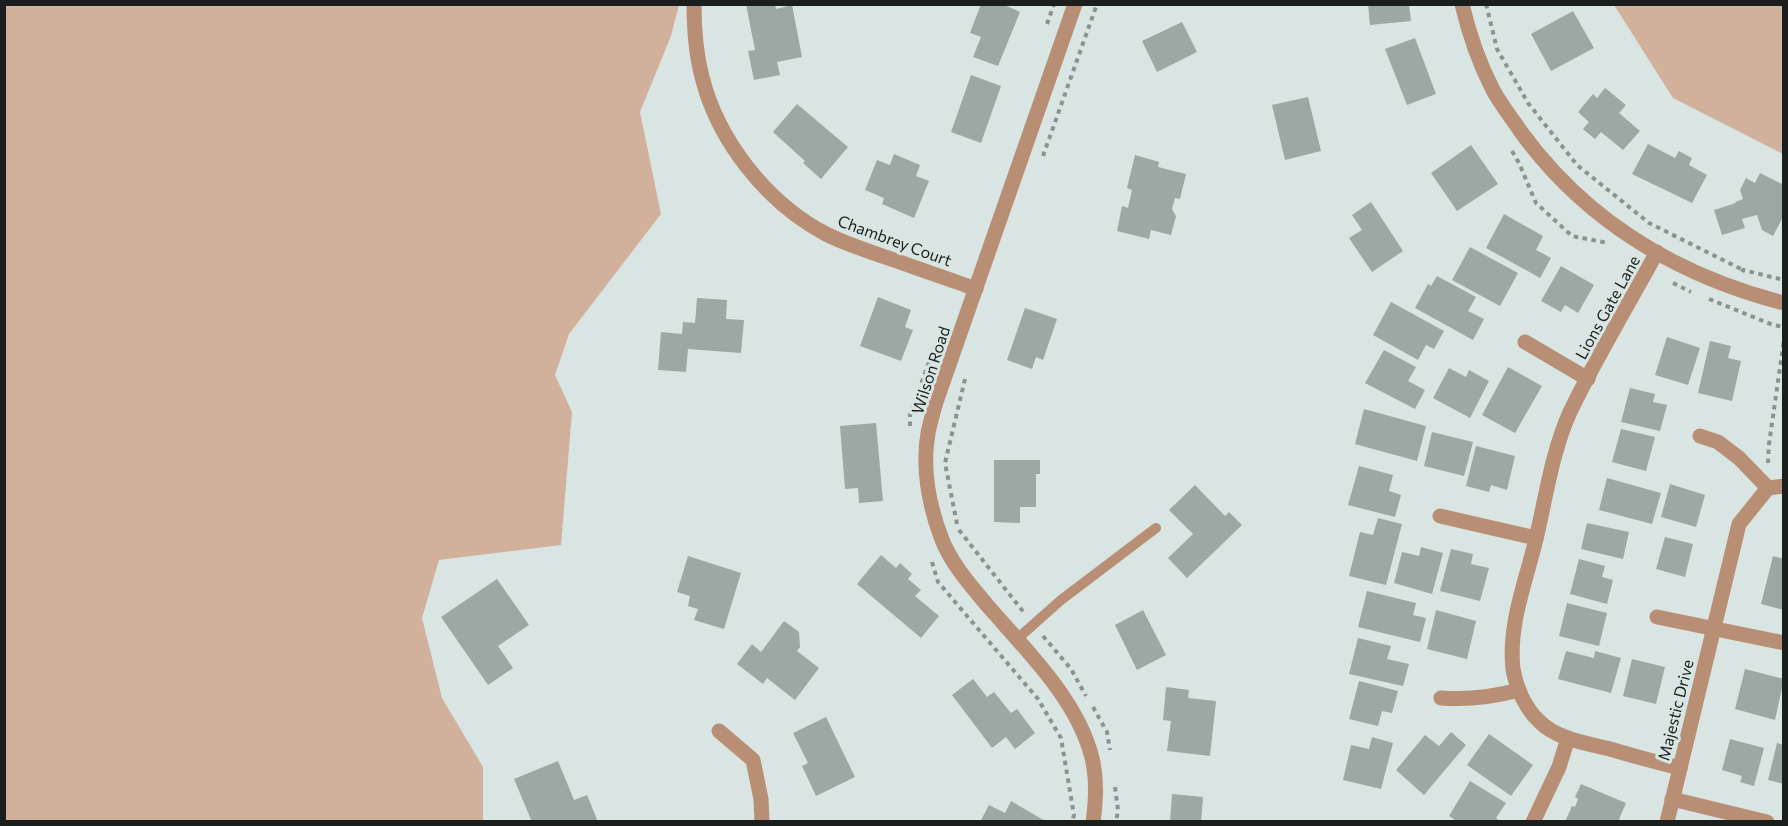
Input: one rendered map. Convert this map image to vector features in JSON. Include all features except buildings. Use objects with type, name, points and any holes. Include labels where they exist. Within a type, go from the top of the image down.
[{"type":"street","name":"Chambrey Court","points":[[694,4],[696,45],[702,78],[714,113],[748,170],[771,194],[824,233],[850,245],[976,289]]},
{"type":"street","name":"Wilson Road","points":[[1075,4],[933,413],[928,435],[927,463],[928,487],[933,512],[941,539],[955,563],[970,585],[1057,687],[1072,709],[1092,758],[1096,785],[1093,822]]},
{"type":"street","points":[[1462,4],[1480,62],[1494,91],[1536,152],[1561,180],[1624,234],[1692,272],[1784,303]]},
{"type":"street","name":"Lions Gate Lane","points":[[1657,252],[1588,379],[1562,434],[1554,458],[1514,625],[1513,670],[1527,706],[1539,722],[1550,730],[1568,738],[1680,768]]},
{"type":"street","name":"Lions Gate Lane","points":[[1525,342],[1588,379]]},
{"type":"street","points":[[1700,436],[1718,442],[1776,487]]},
{"type":"street","name":"Majestic Drive","points":[[1667,822],[1739,524],[1776,487]]},
{"type":"street","points":[[1440,516],[1536,538]]},
{"type":"street","points":[[1657,617],[1784,643]]},
{"type":"street","points":[[1441,698],[1463,700],[1519,690]]},
{"type":"street","points":[[718,731],[753,760],[761,800],[762,822]]},
{"type":"street","points":[[1533,822],[1559,767],[1568,738]]},
{"type":"street","points":[[1672,799],[1767,822]]},
{"type":"lane","points":[[1016,640],[1061,600],[1156,528]]},
{"type":"path","points":[[1046,26],[1054,4]]},
{"type":"path","points":[[1043,157],[1097,4]]},
{"type":"path","points":[[1486,4],[1497,49],[1507,67],[1528,103],[1577,165],[1648,223],[1743,270]]},
{"type":"path","points":[[910,427],[910,415],[938,337]]},
{"type":"path","points":[[1776,487],[1769,444],[1784,340]]},
{"type":"path","points":[[965,379],[945,463],[958,529],[1033,625],[1071,669],[1107,732],[1110,754]]},
{"type":"path","points":[[931,561],[938,582],[1038,699],[1061,738],[1074,815],[1072,822]]},
{"type":"path","points":[[1114,777],[1118,810],[1116,822]]},
{"type":"shaded area","points":[[4,5],[679,5],[671,36],[640,112],[661,214],[569,334],[555,375],[572,412],[561,545],[439,560],[422,618],[442,698],[483,767],[483,821],[5,821]]},
{"type":"shaded area","points":[[1614,5],[1783,5],[1783,154],[1673,98]]}]
